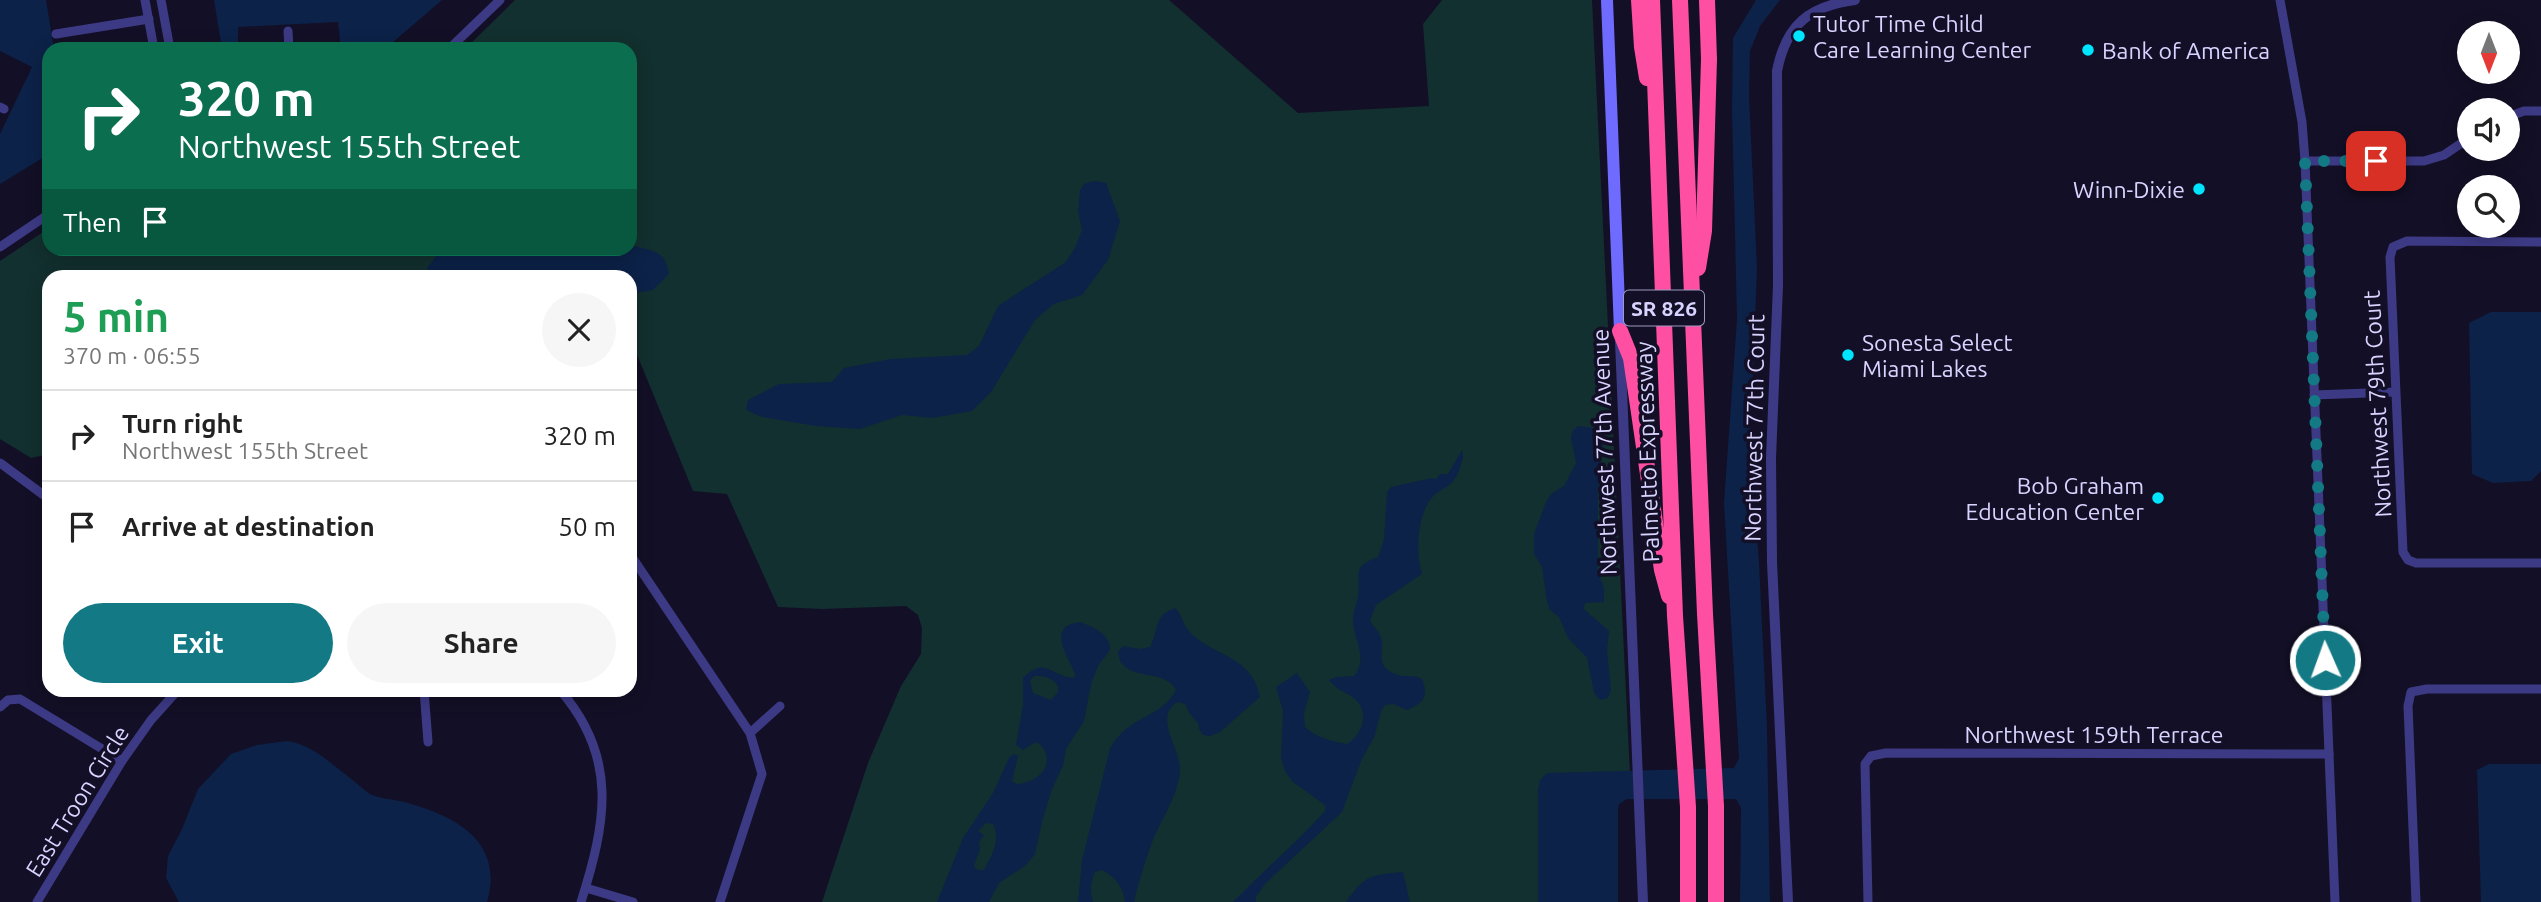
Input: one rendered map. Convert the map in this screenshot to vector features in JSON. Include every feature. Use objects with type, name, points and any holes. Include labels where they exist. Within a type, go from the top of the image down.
[{"type":"highway","points":[[1639,0],[1642,47],[1658,145]]},
{"type":"highway","name":"Palmetto Expressway","points":[[1652,0],[1675,616],[1688,807],[1688,902]]},
{"type":"highway","name":"SR 826","points":[[1680,0],[1716,806],[1716,902]]},
{"type":"highway","points":[[1693,305],[1704,231],[1709,58],[1707,0]]},
{"type":"highway","points":[[1620,331],[1631,358],[1662,570],[1675,616]]},
{"type":"main road","name":"Northwest 77th Avenue","points":[[1606,0],[1620,331]]},
{"type":"street","points":[[145,0],[153,42]]},
{"type":"street","points":[[161,0],[169,42]]},
{"type":"street","points":[[456,42],[500,0]]},
{"type":"street","name":"Northwest 77th Court","points":[[1788,902],[1772,562],[1771,458],[1778,285],[1777,71],[1784,46],[1800,21],[1814,10],[1855,0]]},
{"type":"street","points":[[2280,0],[2302,122],[2305,161],[2334,902]]},
{"type":"street","points":[[56,34],[149,19]]},
{"type":"street","points":[[288,32],[289,42]]},
{"type":"street","points":[[2520,112],[2541,111]]},
{"type":"street","points":[[2305,161],[2424,161],[2444,156],[2457,147]]},
{"type":"street","points":[[0,247],[42,219]]},
{"type":"street","name":"Northwest 79th Court","points":[[2541,242],[2407,241],[2393,247],[2390,257],[2403,552],[2408,560],[2416,563],[2541,563]]},
{"type":"street","name":"Northwest 77th Avenue","points":[[1620,331],[1643,902]]},
{"type":"street","points":[[2314,395],[2395,392]]},
{"type":"street","points":[[0,463],[42,494]]},
{"type":"street","points":[[637,564],[750,733],[762,774],[720,902]]},
{"type":"street","points":[[2416,902],[2408,706],[2411,692],[2427,689],[2541,689]]},
{"type":"street","name":"East Troon Circle","points":[[37,902],[122,761],[151,720],[172,697]]},
{"type":"street","points":[[425,697],[428,742]]},
{"type":"street","points":[[565,697],[581,718],[602,773],[603,813],[581,902]]},
{"type":"street","points":[[0,707],[8,700],[20,699],[122,761]]},
{"type":"street","points":[[750,733],[780,706]]},
{"type":"street","name":"Northwest 159th Terrace","points":[[1868,902],[1865,764],[1871,756],[1886,753],[2329,754]]},
{"type":"street","points":[[586,888],[633,902]]},
{"type":"green space","points":[[515,0],[1169,0],[1298,113],[1429,106],[1423,24],[1442,0],[1592,0],[1630,774],[1546,902],[822,902],[868,763],[901,686],[921,654],[922,628],[918,615],[906,606],[822,609],[778,607],[727,494],[693,491],[637,355],[637,270],[42,270],[42,456],[31,458],[0,439],[0,261],[42,233],[42,256],[637,256],[637,42],[472,42]]},
{"type":"water","points":[[0,0],[46,0],[53,42],[42,42],[42,158],[0,184],[0,134],[32,67],[0,51]]},
{"type":"water","points":[[214,0],[442,0],[393,42],[340,42],[338,22],[238,27],[238,42],[221,42]]},
{"type":"water","points":[[1756,0],[1780,0],[1760,26],[1750,51],[1749,96],[1757,268],[1750,450],[1759,562],[1767,727],[1770,902],[1740,902],[1741,808],[1736,799],[1627,799],[1619,804],[1618,810],[1618,902],[1538,902],[1538,790],[1540,780],[1547,773],[1734,768],[1739,758],[1724,503],[1737,319],[1733,38]]},
{"type":"water","points":[[1085,183],[1106,183],[1120,221],[1108,260],[1082,295],[1054,304],[1035,320],[991,392],[972,411],[932,418],[902,415],[860,429],[816,426],[762,417],[746,410],[748,400],[779,384],[832,382],[844,368],[891,359],[967,355],[979,346],[998,306],[1066,262],[1082,230],[1078,211],[1080,190]]},
{"type":"water","points":[[637,247],[661,255],[669,274],[653,290],[637,293],[637,270],[427,268],[436,256],[637,256]]},
{"type":"water","points":[[2491,312],[2541,312],[2541,471],[2531,481],[2493,483],[2472,474],[2469,323]]},
{"type":"water","points":[[1578,426],[1594,428],[1603,444],[1598,492],[1598,572],[1604,588],[1604,602],[1585,603],[1584,609],[1609,631],[1607,650],[1611,690],[1608,698],[1600,700],[1594,693],[1587,658],[1568,638],[1559,617],[1550,610],[1542,567],[1534,554],[1534,534],[1546,502],[1551,494],[1564,486],[1576,463],[1571,438],[1573,430]]},
{"type":"water","points":[[1462,450],[1463,459],[1453,481],[1431,498],[1421,521],[1418,539],[1422,574],[1376,605],[1370,621],[1382,641],[1384,666],[1395,674],[1422,679],[1425,694],[1421,702],[1407,710],[1393,704],[1385,705],[1342,812],[1265,884],[1256,897],[1256,902],[1233,902],[1325,811],[1325,805],[1293,782],[1285,771],[1281,758],[1283,711],[1276,687],[1297,673],[1310,692],[1304,713],[1305,727],[1324,738],[1347,744],[1356,736],[1363,718],[1360,706],[1353,697],[1329,680],[1354,676],[1358,670],[1360,650],[1353,619],[1358,596],[1359,571],[1364,564],[1378,557],[1384,539],[1387,492],[1391,487],[1436,479],[1440,474],[1448,474]]},
{"type":"water","points":[[1175,608],[1198,640],[1249,672],[1260,697],[1220,732],[1210,736],[1203,735],[1185,704],[1178,702],[1171,708],[1167,724],[1179,761],[1179,779],[1150,848],[1134,902],[1125,902],[1118,883],[1102,870],[1095,872],[1092,880],[1093,902],[1078,902],[1082,860],[1110,748],[1126,729],[1162,706],[1176,690],[1171,683],[1163,679],[1127,668],[1121,662],[1118,652],[1123,646],[1139,649],[1150,647],[1160,619]]},
{"type":"water","points":[[1080,622],[1095,629],[1108,640],[1110,650],[1098,666],[1091,684],[1084,721],[1066,749],[1063,766],[1043,818],[1035,854],[1025,866],[999,883],[989,902],[937,902],[963,838],[993,793],[1009,758],[1014,754],[1018,756],[1012,781],[1017,784],[1038,777],[1045,767],[1046,754],[1042,746],[1036,742],[1023,750],[1016,745],[1023,705],[1023,678],[1037,668],[1043,668],[1074,678],[1075,674],[1064,651],[1061,635],[1063,629]],"holes":[[[1034,676],[1048,678],[1058,686],[1058,692],[1051,700],[1033,693],[1030,681]],[[986,823],[993,824],[996,842],[984,870],[978,870],[974,866],[980,849],[979,842],[984,835],[978,831]]]},
{"type":"water","points":[[287,741],[315,752],[372,795],[404,802],[441,815],[471,834],[482,847],[489,862],[491,881],[487,902],[179,902],[166,878],[168,856],[198,789],[231,754],[257,745]]},
{"type":"water","points":[[2489,764],[2541,764],[2541,902],[2481,902],[2477,770]]},
{"type":"water","points":[[1403,872],[1410,902],[1346,902],[1358,886],[1369,878]]},
{"type":"place","name":"Tutor Time Child Care Learning Center","points":[[1799,36]]},
{"type":"place","name":"Bank of America","points":[[2088,50]]},
{"type":"place","name":"Winn-Dixie","points":[[2199,189]]},
{"type":"place","name":"Sonesta Select Miami Lakes","points":[[1848,355]]},
{"type":"place","name":"Bob Graham Education Center","points":[[2158,498]]},
{"type":"route","points":[[2325,660],[2305,161],[2376,161]]}]
